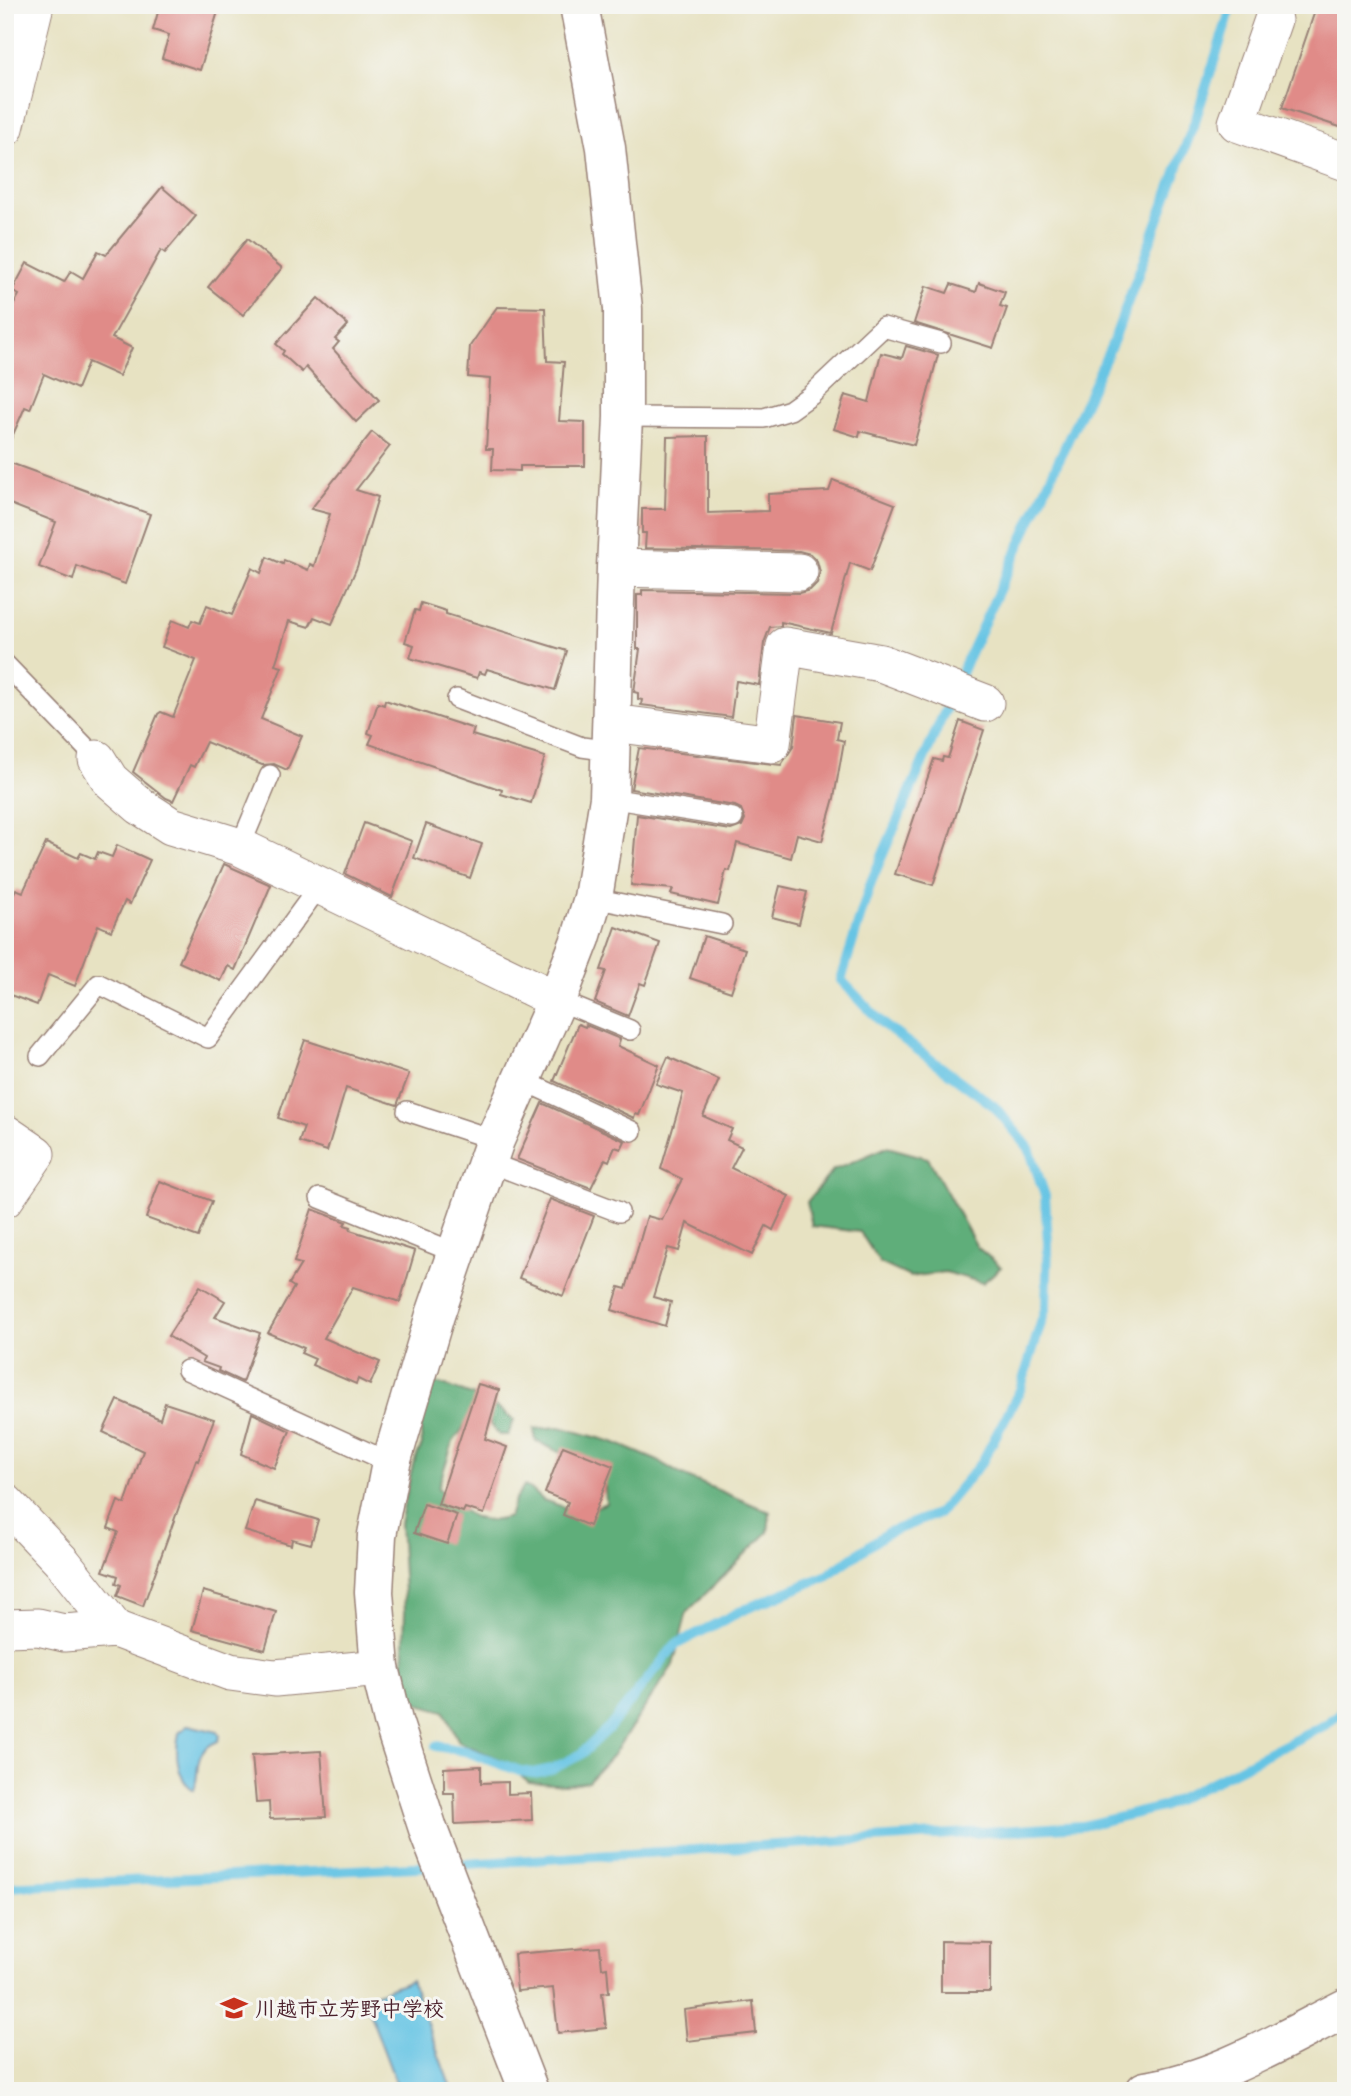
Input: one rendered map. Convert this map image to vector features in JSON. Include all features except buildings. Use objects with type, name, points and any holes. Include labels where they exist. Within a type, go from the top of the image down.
[{"type":"street","points":[[5,128],[35,5]]},
{"type":"street","points":[[529,2091],[431,1837],[393,1721],[380,1668],[374,1602],[377,1535],[391,1464],[456,1253],[492,1151],[558,1000],[593,898],[609,797],[623,417],[624,309],[606,148],[579,5]]},
{"type":"street","points":[[1273,20],[1237,123],[1346,162]]},
{"type":"street","points":[[616,568],[799,572]]},
{"type":"street","points":[[612,737],[772,744],[785,646],[881,663],[985,703]]},
{"type":"street","points":[[97,759],[110,780],[150,813],[172,826],[240,847],[558,1000]]},
{"type":"street","points":[[5,1133],[36,1154],[5,1199]]},
{"type":"street","points":[[5,1502],[63,1563],[114,1629]]},
{"type":"street","points":[[5,1628],[38,1627],[64,1633],[114,1629],[230,1672],[275,1678],[380,1668]]},
{"type":"street","points":[[1145,2091],[1175,2086],[1218,2071],[1346,2008]]},
{"type":"lane","points":[[623,417],[764,418],[790,410],[811,395],[883,327],[941,343]]},
{"type":"lane","points":[[5,664],[97,759]]},
{"type":"lane","points":[[457,699],[582,747],[612,737]]},
{"type":"lane","points":[[240,847],[270,775]]},
{"type":"lane","points":[[609,797],[733,818]]},
{"type":"lane","points":[[40,1056],[99,984],[208,1038],[320,885]]},
{"type":"lane","points":[[593,898],[722,923]]},
{"type":"lane","points":[[558,1000],[630,1030]]},
{"type":"lane","points":[[522,1080],[632,1131]]},
{"type":"lane","points":[[407,1111],[619,1212]]},
{"type":"lane","points":[[320,1198],[456,1253]]},
{"type":"lane","points":[[187,1370],[391,1464]]},
{"type":"green space","points":[[887,1147],[928,1158],[977,1247],[1001,1267],[983,1283],[945,1272],[910,1277],[880,1263],[860,1232],[812,1226],[807,1202],[833,1170]]},
{"type":"green space","points":[[429,1381],[484,1401],[514,1420],[508,1435],[499,1435],[488,1421],[472,1416],[453,1442],[438,1488],[462,1510],[478,1519],[497,1520],[509,1517],[524,1486],[543,1500],[582,1513],[606,1503],[604,1473],[536,1441],[534,1429],[560,1427],[613,1442],[770,1512],[768,1532],[687,1612],[673,1665],[612,1756],[588,1781],[565,1785],[529,1782],[502,1760],[459,1742],[444,1711],[416,1703],[403,1677],[405,1611],[400,1523],[413,1464],[422,1445],[420,1419]]},
{"type":"water","points":[[188,1725],[218,1732],[220,1736],[218,1741],[200,1756],[194,1790],[180,1772],[177,1756],[179,1733]]},
{"type":"water","points":[[411,1980],[452,2091],[399,2091],[364,1998]]},
{"type":"waterway","points":[[436,1746],[465,1751],[533,1773],[552,1769],[580,1755],[609,1728],[675,1645],[743,1610],[826,1576],[887,1533],[939,1513],[982,1462],[1020,1390],[1046,1307],[1048,1243],[1045,1196],[1029,1148],[994,1106],[884,1025],[841,980],[871,882],[965,664],[1113,342],[1196,118],[1232,5]]},
{"type":"waterway","points":[[450,1865],[1082,1826],[1162,1807],[1325,1725],[1346,1709]]},
{"type":"waterway","points":[[5,1887],[435,1866]]},
{"type":"place","name":"川越市立芳野中学校","points":[[234,2008]]}]
